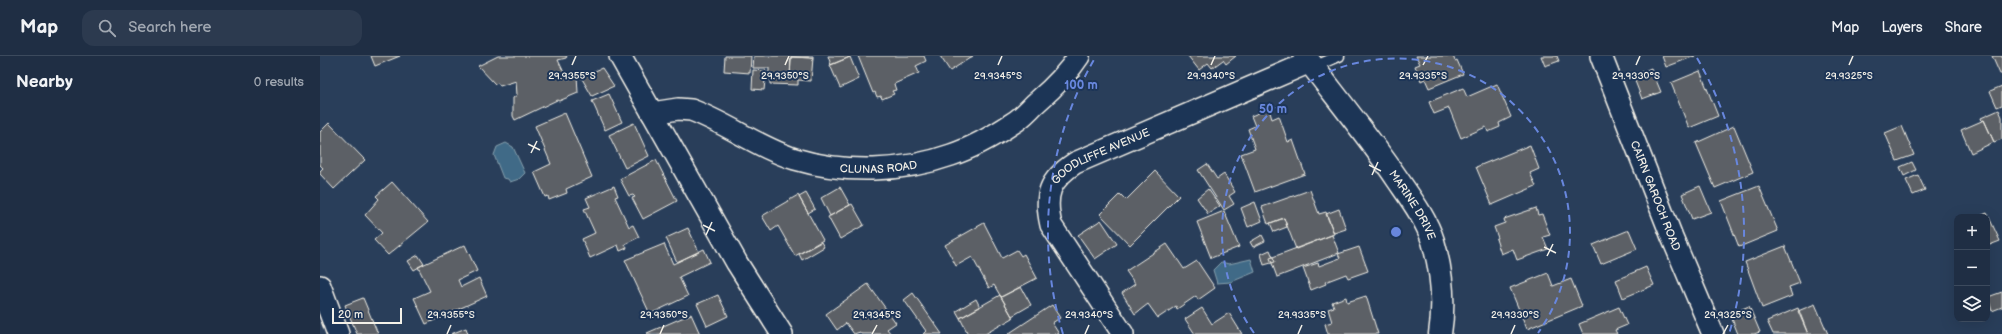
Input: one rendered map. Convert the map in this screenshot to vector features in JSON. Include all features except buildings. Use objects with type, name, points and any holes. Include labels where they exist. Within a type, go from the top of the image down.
[{"type":"street","points":[[620,56],[737,263],[782,334]]},
{"type":"street","name":"CLUNAS ROAD","points":[[652,113],[691,110],[795,159],[827,166],[861,169],[926,163],[952,155],[1014,122],[1046,94],[1072,67],[1078,56]]},
{"type":"street","name":"CAIRN GAROCH ROAD","points":[[1601,56],[1672,237],[1713,334]]},
{"type":"street","name":"GOODLIFFE AVENUE","points":[[1123,334],[1051,225],[1047,207],[1051,186],[1060,173],[1075,163],[1309,62]]},
{"type":"street","name":"MARINE DRIVE","points":[[1309,62],[1391,170],[1414,203],[1432,240],[1442,279],[1443,314],[1440,334]]},
{"type":"street","points":[[320,286],[338,334]]},
{"type":"lane","points":[[1309,62],[1339,56]]},
{"type":"water","points":[[506,143],[513,147],[525,173],[519,179],[510,182],[508,179],[503,178],[494,155],[497,147]]},
{"type":"water","points":[[1251,259],[1255,272],[1231,282],[1217,283],[1213,270],[1221,262],[1229,264]]}]
